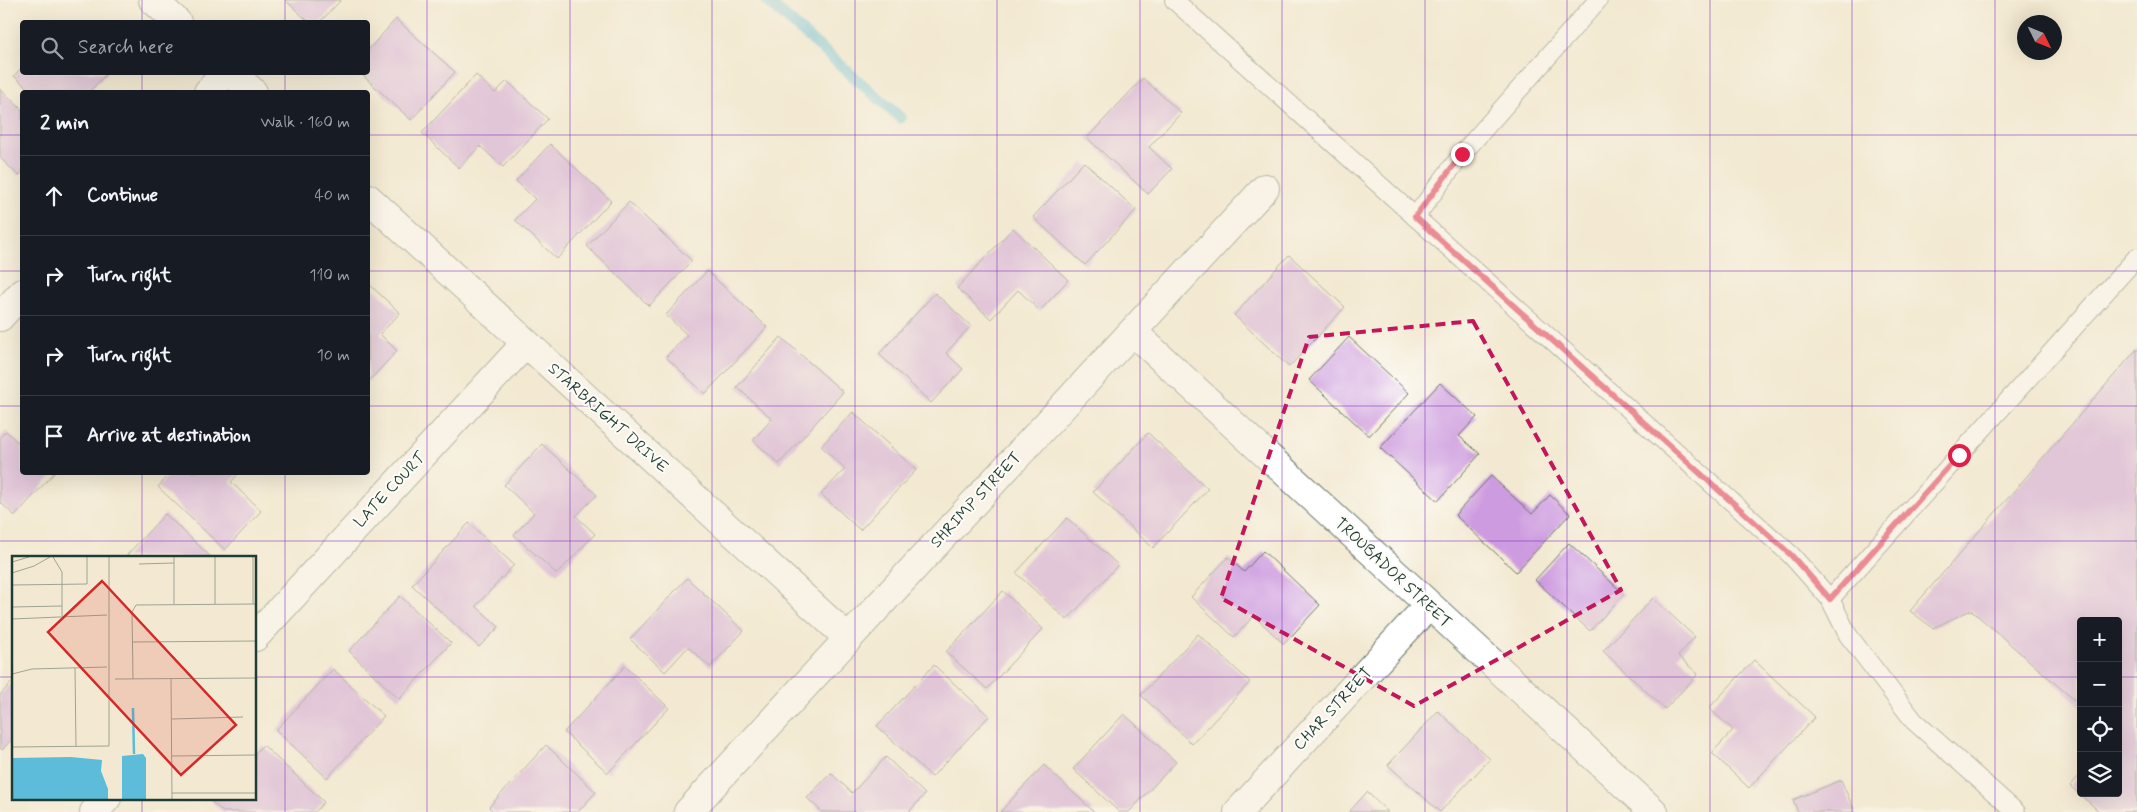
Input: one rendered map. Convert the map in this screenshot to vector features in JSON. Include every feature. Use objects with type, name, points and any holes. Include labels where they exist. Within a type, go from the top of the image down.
[{"type":"street","points":[[153,0],[175,20]]},
{"type":"street","points":[[210,90],[223,75]]},
{"type":"street","points":[[234,75],[251,90]]},
{"type":"street","name":"SHRIMP STREET","points":[[688,812],[1265,188]]},
{"type":"street","name":"STARBRIGHT DRIVE","points":[[370,200],[848,638]]},
{"type":"street","points":[[0,317],[20,295]]},
{"type":"street","name":"TROUBADOR STREET","points":[[1133,332],[1428,606],[1654,812]]},
{"type":"street","name":"LATE COURT","points":[[256,637],[526,344]]},
{"type":"street","name":"CHAR STREET","points":[[1238,812],[1428,606]]},
{"type":"street","points":[[94,812],[105,800]]},
{"type":"lane","points":[[1174,0],[1791,555],[1830,599],[1848,635],[1914,720],[2016,812]]},
{"type":"lane","points":[[1415,217],[1462,154],[1598,0]]},
{"type":"lane","points":[[1830,599],[2137,257]]},
{"type":"highlighted area","points":[[1473,321],[1621,590],[1414,706],[1221,598],[1309,337]]},
{"type":"building","points":[[285,0],[341,0],[322,20],[307,20]]},
{"type":"building","points":[[396,19],[455,72],[411,120],[362,75],[370,75],[370,48]]},
{"type":"building","points":[[20,69],[20,75],[105,75],[91,90],[30,90],[14,76]]},
{"type":"building","points":[[476,75],[495,93],[507,81],[548,119],[503,167],[480,146],[459,168],[422,133]]},
{"type":"building","points":[[1143,78],[1181,113],[1149,147],[1172,169],[1148,194],[1087,138]]},
{"type":"building","points":[[0,89],[20,108],[19,176],[0,158]]},
{"type":"building","points":[[550,144],[611,201],[557,259],[515,220],[535,199],[516,181]]},
{"type":"building","points":[[1084,162],[1136,210],[1085,265],[1033,217]]},
{"type":"building","points":[[629,202],[692,261],[649,306],[587,246]]},
{"type":"building","points":[[1013,228],[1068,280],[1040,311],[1018,290],[991,319],[957,288]]},
{"type":"building","points":[[1289,255],[1345,307],[1289,367],[1234,315]]},
{"type":"building","points":[[707,271],[767,327],[705,394],[666,357],[687,335],[666,315]]},
{"type":"building","points":[[370,285],[400,313],[380,334],[397,351],[370,380]]},
{"type":"building","points":[[935,293],[971,326],[946,353],[963,369],[931,403],[879,354]]},
{"type":"building","points":[[781,337],[843,392],[779,464],[753,440],[772,419],[737,387]]},
{"type":"building","points":[[1349,337],[1409,393],[1369,436],[1309,380]]},
{"type":"building","points":[[2137,349],[2137,812],[2100,812],[2083,797],[2122,797],[2122,617],[2077,617],[2077,703],[1971,610],[1933,628],[1910,611]]},
{"type":"building","points":[[1440,383],[1477,417],[1459,436],[1480,454],[1438,501],[1380,448]]},
{"type":"building","points":[[853,412],[916,470],[860,530],[821,494],[845,469],[821,446]]},
{"type":"building","points":[[6,431],[20,444],[20,475],[52,475],[15,516],[0,502],[0,437]]},
{"type":"building","points":[[1148,433],[1208,489],[1153,548],[1093,492]]},
{"type":"building","points":[[542,444],[597,495],[576,516],[595,534],[557,574],[514,535],[534,513],[504,485]]},
{"type":"building","points":[[168,475],[237,475],[231,482],[261,511],[225,550],[158,487]]},
{"type":"building","points":[[1491,476],[1532,514],[1550,495],[1570,514],[1516,572],[1455,515]]},
{"type":"building","points":[[165,514],[210,556],[126,556]]},
{"type":"building","points":[[1067,518],[1118,565],[1067,620],[1016,573]]},
{"type":"building","points":[[469,523],[514,565],[476,606],[499,627],[479,647],[412,585]]},
{"type":"building","points":[[1569,543],[1624,594],[1590,631],[1535,580]]},
{"type":"building","points":[[1263,551],[1320,605],[1284,644],[1254,616],[1234,637],[1191,597],[1228,557],[1244,572]]},
{"type":"building","points":[[687,578],[744,631],[710,667],[688,647],[665,672],[630,639]]},
{"type":"building","points":[[1003,591],[1043,629],[987,689],[946,652]]},
{"type":"building","points":[[400,596],[451,643],[399,699],[349,651]]},
{"type":"building","points":[[1653,598],[1695,637],[1678,656],[1698,674],[1665,709],[1603,651]]},
{"type":"building","points":[[1198,634],[1250,682],[1192,744],[1141,695]]},
{"type":"building","points":[[1754,660],[1815,717],[1749,788],[1712,753],[1733,730],[1709,708]]},
{"type":"building","points":[[934,665],[989,716],[932,777],[877,726]]},
{"type":"building","points":[[625,666],[669,708],[608,773],[564,732]]},
{"type":"building","points":[[333,669],[384,716],[327,778],[276,730]]},
{"type":"building","points":[[12,682],[12,739],[2,750],[0,748],[0,695]]},
{"type":"building","points":[[1438,711],[1490,759],[1440,812],[1388,765]]},
{"type":"building","points":[[1124,714],[1176,762],[1129,812],[1119,812],[1073,769]]},
{"type":"building","points":[[263,745],[324,802],[315,812],[223,812],[212,800],[256,800],[256,752]]},
{"type":"building","points":[[546,745],[596,792],[578,812],[494,812],[489,807]]},
{"type":"building","points":[[886,757],[925,794],[909,812],[822,812],[807,798],[831,773],[852,793]]},
{"type":"building","points":[[1044,765],[1094,812],[1000,812]]},
{"type":"building","points":[[2077,778],[2077,792],[2070,786]]},
{"type":"building","points":[[1841,780],[1855,812],[1798,812],[1793,800]]},
{"type":"building","points":[[1367,792],[1388,812],[1349,812]]},
{"type":"waterway","points":[[766,0],[901,118]]},
{"type":"route","points":[[1462,154],[1415,217],[1791,555],[1830,599],[1959,455]]}]
